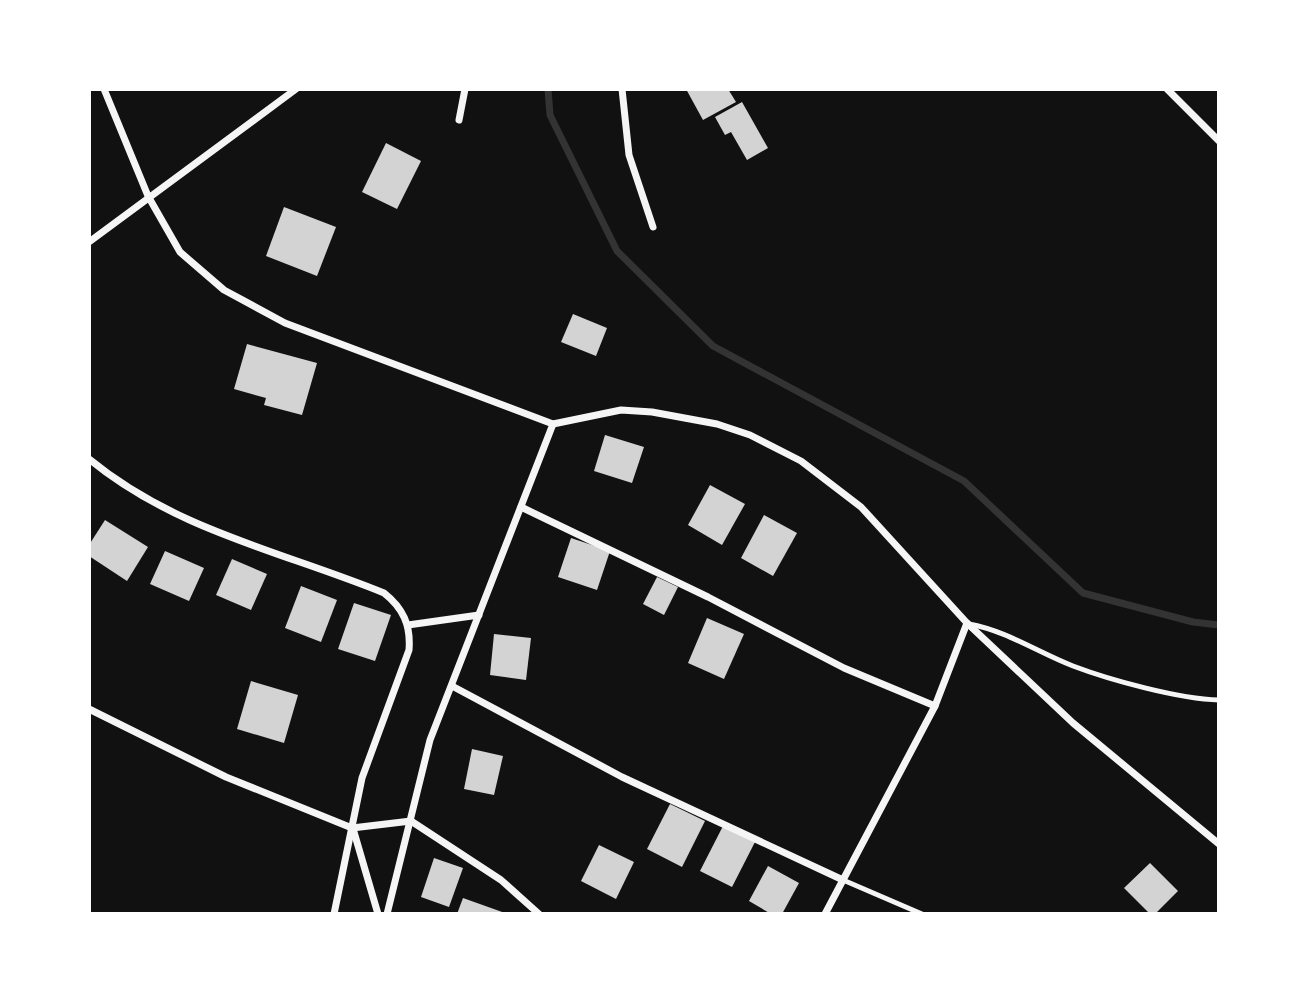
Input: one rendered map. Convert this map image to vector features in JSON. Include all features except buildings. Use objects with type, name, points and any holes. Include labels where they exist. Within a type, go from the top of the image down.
[{"type":"street","points":[[104,89],[149,196],[180,252],[201,272],[243,303],[285,323],[552,424],[621,410],[652,412],[717,425],[776,447],[832,482],[861,507],[967,623],[1073,723],[1219,844]]},
{"type":"street","points":[[89,242],[296,89]]},
{"type":"street","points":[[459,120],[466,89]]},
{"type":"street","points":[[622,89],[629,155],[653,227]]},
{"type":"street","points":[[1167,89],[1219,141]]},
{"type":"street","points":[[387,914],[430,740],[552,424]]},
{"type":"street","points":[[89,458],[130,490],[191,523],[384,593],[403,613],[408,625],[409,650],[362,778],[334,914]]},
{"type":"street","points":[[520,507],[708,597],[844,668],[935,706]]},
{"type":"street","points":[[408,625],[479,615]]},
{"type":"street","points":[[825,914],[935,706],[967,623]]},
{"type":"street","points":[[452,686],[622,777],[843,880]]},
{"type":"street","points":[[91,713],[226,777],[352,828],[411,821],[501,880],[539,914]]},
{"type":"street","points":[[352,828],[378,914]]},
{"type":"lane","points":[[967,623],[994,628],[1073,666],[1159,690],[1219,700]]},
{"type":"lane","points":[[843,880],[922,914]]},
{"type":"waterway","points":[[548,89],[550,115],[617,251],[713,346],[964,481],[1083,593],[1193,622],[1219,625]]}]
